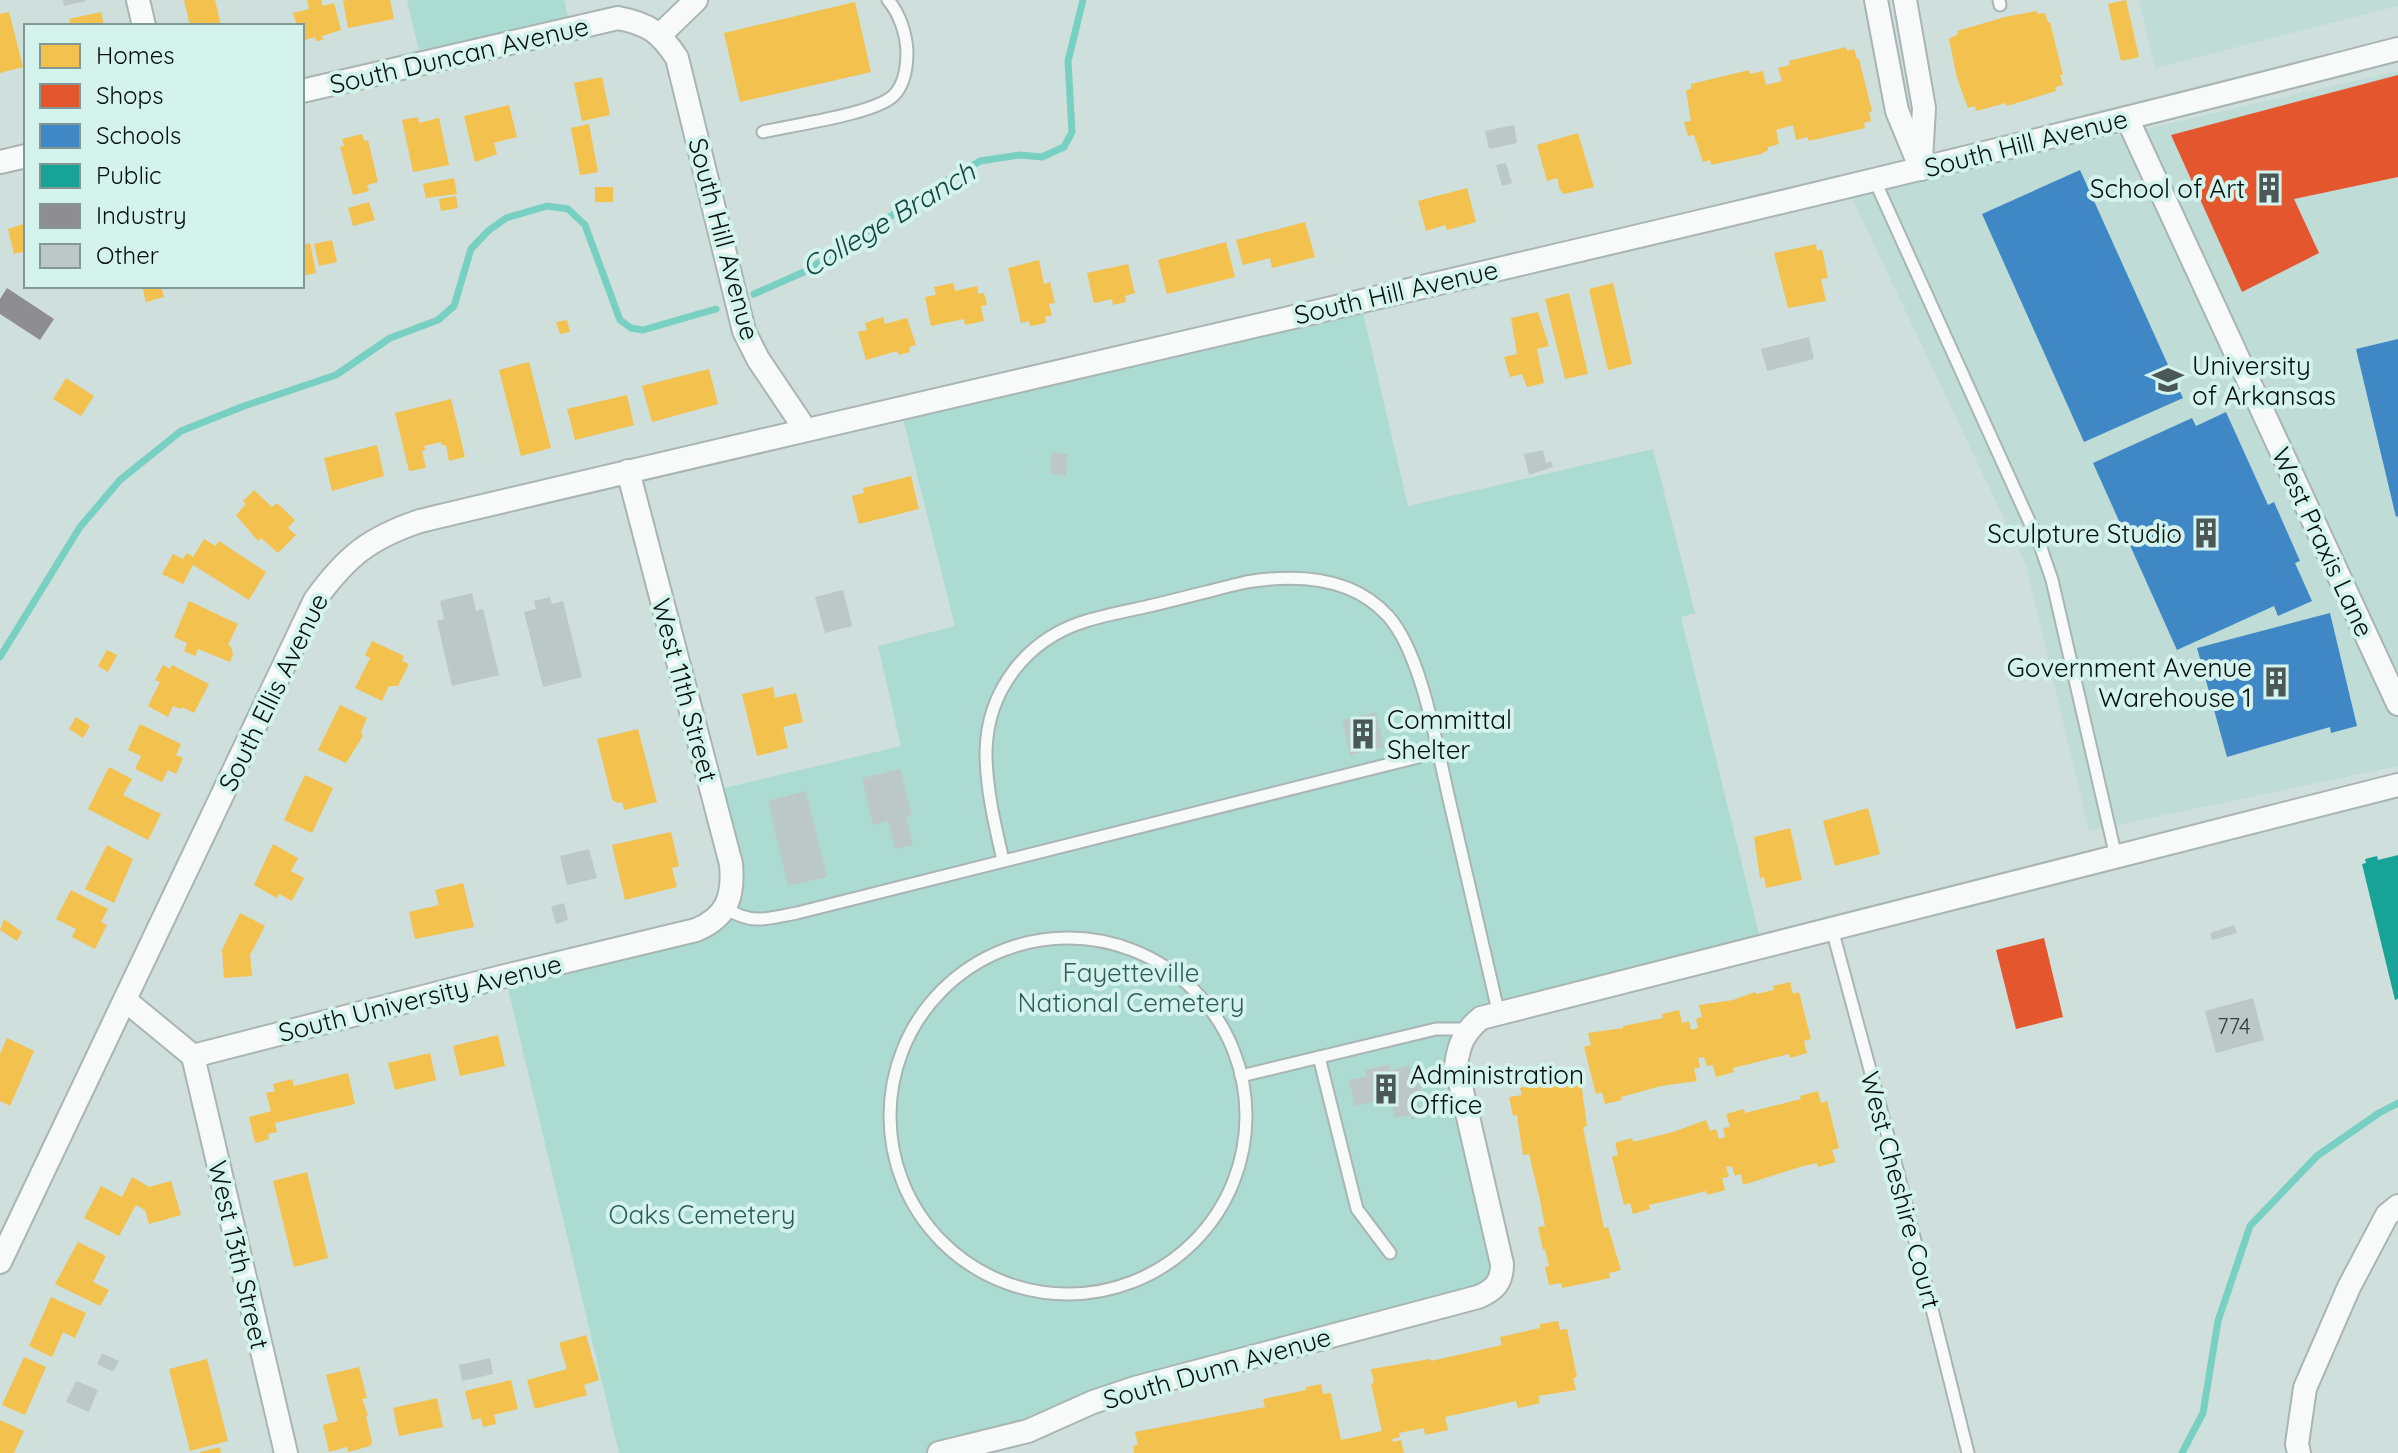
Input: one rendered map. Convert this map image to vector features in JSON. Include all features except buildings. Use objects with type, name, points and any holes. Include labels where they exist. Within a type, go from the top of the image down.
[{"type":"street","points":[[138,0],[144,24]]},
{"type":"street","points":[[660,35],[696,0]]},
{"type":"street","points":[[1876,0],[1897,111],[1921,169]]},
{"type":"street","points":[[1905,0],[1924,108],[1921,169]]},
{"type":"street","name":"South Duncan Avenue","points":[[304,91],[618,18],[640,22],[660,35]]},
{"type":"street","name":"South Hill Avenue","points":[[660,35],[677,58],[744,331],[758,359],[805,429],[1875,181],[2398,49]]},
{"type":"street","name":"West Praxis Lane","points":[[2127,118],[2398,704]]},
{"type":"street","points":[[0,162],[24,156]]},
{"type":"street","name":"South Ellis Avenue","points":[[0,1262],[315,600],[358,549],[387,532],[420,521],[805,429]]},
{"type":"street","name":"West 11th Street","points":[[628,471],[731,864],[733,886],[725,908]]},
{"type":"street","points":[[1468,1029],[1481,1018],[1498,1011],[2398,785]]},
{"type":"street","name":"South University Avenue","points":[[193,1056],[696,930],[713,923],[725,908]]},
{"type":"street","points":[[125,1000],[193,1056]]},
{"type":"street","name":"South Dunn Avenue","points":[[939,1453],[1031,1442],[1093,1402],[1135,1388],[1478,1297],[1497,1286],[1502,1275],[1502,1264],[1456,1065],[1458,1046],[1468,1029]]},
{"type":"street","name":"West 13th Street","points":[[193,1056],[286,1453]]},
{"type":"street","points":[[2299,1453],[2297,1444],[2305,1388],[2349,1287],[2387,1215],[2398,1206]]},
{"type":"lane","points":[[763,132],[877,106],[895,95],[908,69],[906,38],[894,7],[888,0]]},
{"type":"lane","points":[[1875,181],[2040,545],[2052,580],[2116,857]]},
{"type":"lane","points":[[1003,860],[994,821],[986,753],[995,699],[1029,652],[1053,634],[1084,621],[1271,578],[1302,578],[1336,584],[1364,597],[1388,616],[1413,658],[1498,1011]]},
{"type":"lane","points":[[725,908],[741,918],[759,920],[1438,752]]},
{"type":"lane","name":"West Cheshire Court","points":[[1832,929],[1899,1177],[1968,1453]]},
{"type":"lane","points":[[1065,938],[1099,941],[1133,950],[1164,966],[1191,988],[1214,1015],[1231,1046],[1241,1076],[1245,1115],[1242,1150],[1233,1183],[1216,1215],[1194,1242],[1168,1264],[1137,1281],[1103,1291],[1068,1295],[1034,1291],[1000,1281],[969,1265],[942,1242],[920,1215],[903,1184],[893,1150],[890,1116],[893,1082],[903,1049],[918,1019],[940,992],[966,969],[996,952],[1030,942],[1065,938]]},
{"type":"lane","points":[[1241,1076],[1436,1029],[1468,1029]]},
{"type":"lane","points":[[1319,1057],[1357,1209],[1390,1253]]},
{"type":"shaded area","points":[[2139,0],[2398,0],[2398,6],[2155,68]]},
{"type":"shaded area","name":"University of Arkansas","points":[[2398,71],[2398,766],[2089,831],[2026,565],[1851,196]]},
{"type":"green space","points":[[407,0],[564,0],[571,29],[422,63]]},
{"type":"green space","name":"Fayetteville National Cemetery","points":[[1360,300],[1408,506],[1653,449],[1695,613],[1681,617],[1762,946],[1499,1011],[1458,1046],[1497,1286],[939,1453],[619,1453],[505,976],[696,930],[725,908],[712,791],[901,746],[878,646],[955,626],[900,407]]},
{"type":"waterway","name":"College Branch","points":[[754,294],[806,271],[980,161],[1020,155],[1042,157],[1064,147],[1072,132],[1068,61],[1083,0]]},
{"type":"waterway","name":"College Branch","points":[[0,657],[80,527],[120,480],[181,431],[336,375],[390,338],[438,320],[454,306],[471,249],[506,218],[547,206],[568,209],[585,225],[620,320],[631,328],[643,330],[716,309]]},
{"type":"waterway","points":[[2182,1453],[2203,1413],[2218,1321],[2250,1226],[2317,1156],[2398,1103]]},
{"type":"place","name":"School of Art","points":[[2269,188]]},
{"type":"place","name":"University of Arkansas","points":[[2168,380]]},
{"type":"place","name":"Sculpture Studio","points":[[2206,533]]},
{"type":"place","name":"Government Avenue Warehouse 1","points":[[2276,682]]},
{"type":"place","name":"Committal Shelter","points":[[1363,734]]},
{"type":"place","name":"Administration Office","points":[[1386,1089]]},
{"type":"park label","name":"Oaks Cemetery","points":[[702,1214]]}]
